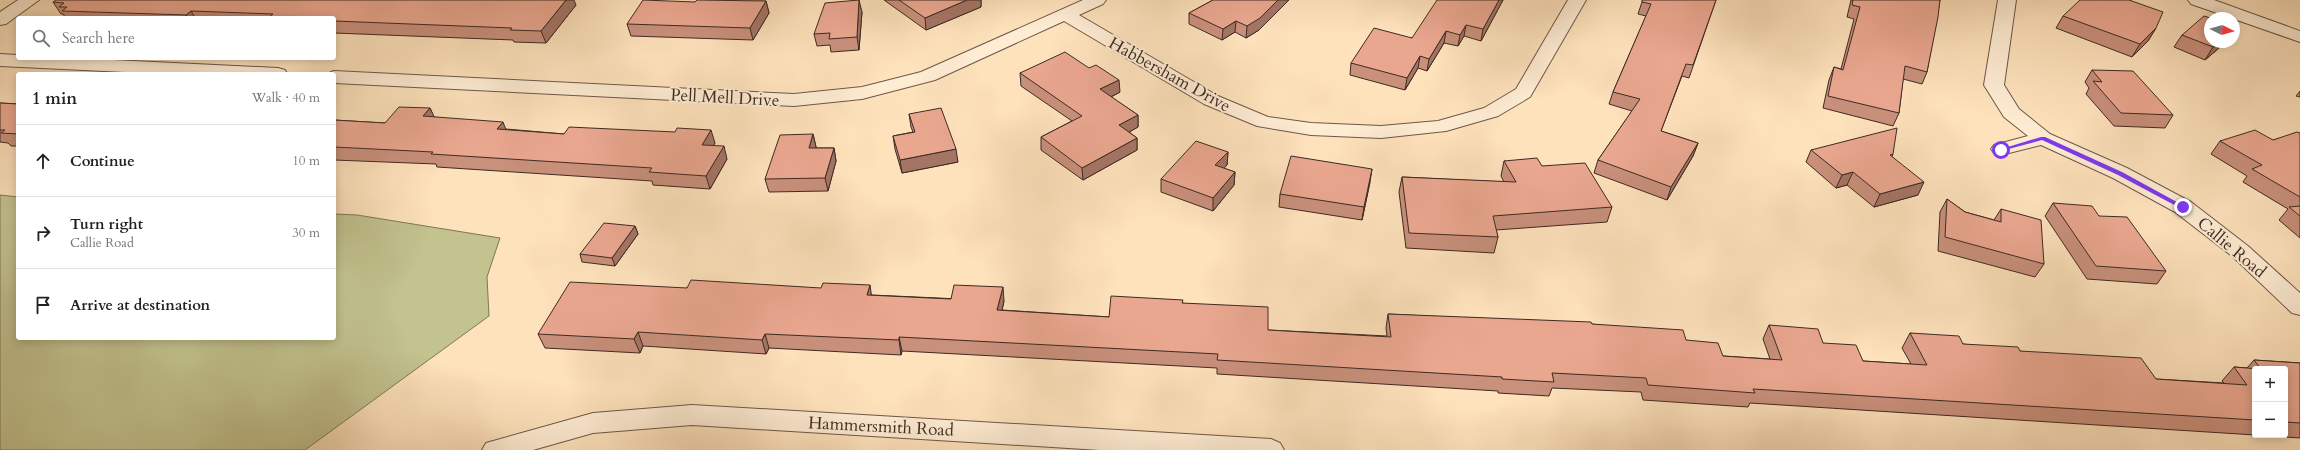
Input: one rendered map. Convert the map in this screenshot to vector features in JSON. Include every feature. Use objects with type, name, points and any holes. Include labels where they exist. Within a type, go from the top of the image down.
[{"type":"street","points":[[0,20],[30,0]]},
{"type":"street","name":"Pell Mell Drive","points":[[336,77],[794,100],[862,93],[928,76],[1097,0]]},
{"type":"street","name":"Habbersham Drive","points":[[1066,15],[1211,100],[1264,122],[1311,129],[1381,132],[1439,127],[1491,112],[1522,93],[1577,0]]},
{"type":"street","name":"Callie Road","points":[[2007,0],[1994,85],[2011,114],[2043,138],[2120,173],[2183,207],[2240,251],[2300,307]]},
{"type":"street","points":[[2197,0],[2300,37]]},
{"type":"street","points":[[0,60],[238,72]]},
{"type":"street","points":[[2001,150],[2043,138]]},
{"type":"street","name":"Hammersmith Road","points":[[494,450],[593,423],[692,415],[1041,443],[1271,450]]},
{"type":"green space","points":[[0,195],[16,197],[16,340],[336,340],[336,214],[357,215],[500,238],[487,277],[489,316],[305,450],[0,450]]},
{"type":"building","points":[[56,0],[566,0],[541,31],[510,30],[512,28],[336,21],[336,16],[270,16],[273,14],[191,11],[186,15],[62,11],[67,7],[59,7],[64,3],[53,2]]},
{"type":"building","points":[[643,0],[695,2],[697,0],[766,1],[750,28],[627,24]]},
{"type":"building","points":[[859,0],[857,37],[829,39],[830,33],[814,34],[825,3]]},
{"type":"building","points":[[899,0],[967,0],[925,18]]},
{"type":"building","points":[[1213,0],[1278,0],[1260,18],[1247,26],[1236,21],[1223,29],[1189,13]]},
{"type":"building","points":[[1437,0],[1499,0],[1483,29],[1466,25],[1460,35],[1446,31],[1429,59],[1420,56],[1407,78],[1351,63],[1374,28],[1412,38]]},
{"type":"building","points":[[1642,0],[1716,0],[1693,65],[1686,64],[1661,131],[1698,143],[1671,187],[1598,160],[1640,99],[1613,92],[1651,4],[1642,2]]},
{"type":"building","points":[[1853,0],[1940,0],[1927,72],[1905,66],[1899,113],[1828,96],[1834,67],[1843,70],[1860,7],[1852,5]]},
{"type":"building","points":[[2080,0],[2129,0],[2163,12],[2156,28],[2140,44],[2063,16]]},
{"type":"building","points":[[2204,16],[2204,44],[2182,35]]},
{"type":"building","points":[[1065,52],[1089,68],[1096,65],[1119,80],[1100,89],[1138,115],[1119,125],[1137,138],[1082,168],[1041,137],[1082,116],[1020,73]]},
{"type":"building","points":[[2092,70],[2133,71],[2173,115],[2121,113],[2093,81],[2102,82]]},
{"type":"building","points":[[0,103],[16,104],[16,134],[1,133],[5,130],[0,130]]},
{"type":"building","points":[[399,107],[430,108],[423,116],[503,122],[497,129],[564,134],[569,127],[675,132],[677,128],[711,130],[702,145],[724,146],[706,176],[649,172],[652,168],[431,154],[433,152],[336,147],[336,120],[385,123]]},
{"type":"building","points":[[941,108],[956,149],[900,160],[893,136],[915,132],[909,114]]},
{"type":"building","points":[[1897,128],[1893,154],[1890,155],[1924,182],[1880,194],[1853,172],[1842,175],[1811,150]]},
{"type":"building","points":[[2255,130],[2273,140],[2297,132],[2300,133],[2300,197],[2252,169],[2262,165],[2220,141]]},
{"type":"building","points":[[813,134],[809,148],[834,148],[825,178],[765,179],[780,135]]},
{"type":"building","points":[[1196,141],[1228,152],[1215,165],[1235,172],[1213,198],[1161,179]]},
{"type":"building","points":[[1291,156],[1372,169],[1364,207],[1280,194]]},
{"type":"building","points":[[1537,158],[1542,166],[1585,163],[1612,207],[1493,216],[1498,237],[1409,233],[1402,177],[1516,182],[1504,161]]},
{"type":"building","points":[[1947,199],[1965,212],[2001,222],[2001,209],[2041,220],[2044,264],[1945,237]]},
{"type":"building","points":[[2053,203],[2092,206],[2099,216],[2127,217],[2166,271],[2096,266]]},
{"type":"building","points":[[2300,206],[2300,216],[2289,207]]},
{"type":"building","points":[[604,223],[635,226],[612,258],[580,254]]},
{"type":"building","points":[[691,280],[821,288],[823,283],[870,285],[867,295],[951,299],[954,285],[1003,287],[997,310],[1109,317],[1111,296],[1183,300],[1182,303],[1268,307],[1268,330],[1391,337],[1388,314],[1591,322],[1592,324],[1683,330],[1686,340],[1718,343],[1723,356],[1782,360],[1769,325],[1818,329],[1823,343],[1856,345],[1863,361],[1927,365],[1910,333],[1959,336],[1963,344],[2018,347],[2020,351],[2141,358],[2156,379],[2247,385],[2234,367],[2252,368],[2252,420],[1753,389],[1755,393],[1648,385],[1646,378],[1552,373],[1554,382],[1502,379],[1502,377],[1217,360],[1218,354],[899,337],[899,340],[765,334],[762,340],[638,332],[634,339],[538,334],[570,282],[687,288]]},
{"type":"building","points":[[2254,360],[2300,363],[2300,423],[2288,422],[2288,366],[2259,366]]},
{"type":"route","points":[[2001,150],[2043,138],[2120,173],[2183,207]]}]
